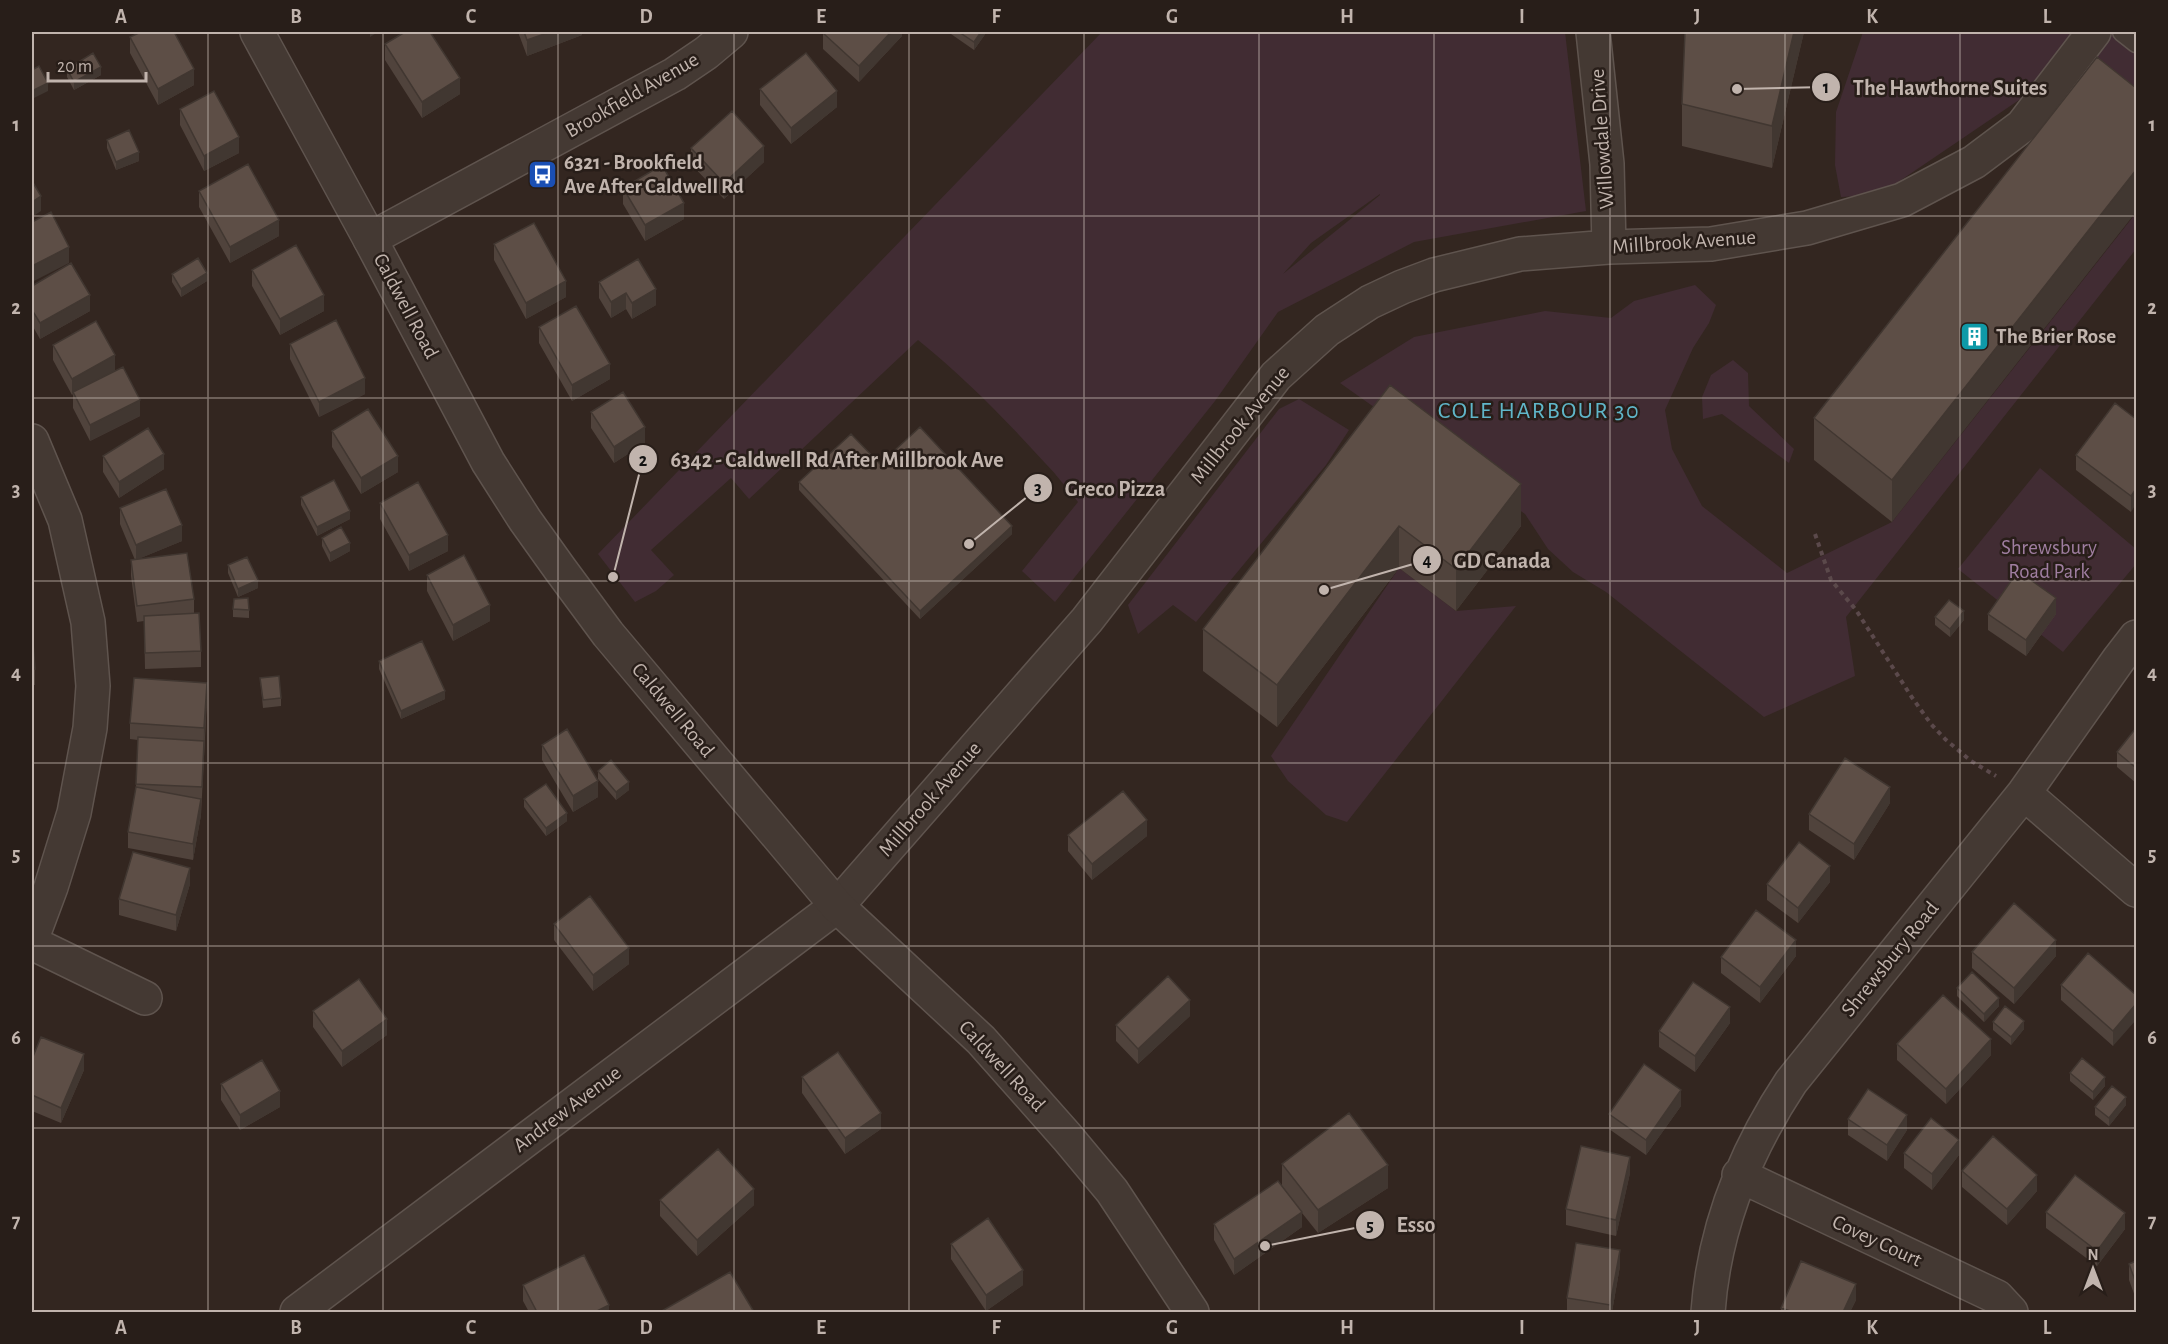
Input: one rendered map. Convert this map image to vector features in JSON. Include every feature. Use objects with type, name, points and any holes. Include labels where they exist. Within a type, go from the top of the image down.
[{"type":"street","name":"Caldwell Road","points":[[257,32],[370,238],[488,462],[525,520],[608,634],[837,906],[981,1040],[1067,1137],[1112,1191],[1192,1312]]},
{"type":"street","name":"Brookfield Avenue","points":[[370,238],[675,74],[706,53],[731,32]]},
{"type":"street","name":"Willowdale Drive","points":[[1593,32],[1606,164],[1609,247]]},
{"type":"street","name":"Millbrook Avenue","points":[[837,906],[1087,620],[1276,376],[1327,330],[1370,302],[1434,275],[1520,254],[1609,247],[1711,244],[1806,228],[1902,200],[1974,162],[2022,126],[2094,32]]},
{"type":"street","points":[[32,441],[65,520],[88,622],[93,686],[90,728],[74,813],[32,938]]},
{"type":"street","name":"Shrewsbury Road","points":[[1708,1312],[1719,1239],[1739,1175],[1758,1135],[1791,1082],[2024,793],[2136,637]]},
{"type":"street","points":[[2024,793],[2136,890]]},
{"type":"street","name":"Andrew Avenue","points":[[297,1312],[837,906]]},
{"type":"street","points":[[32,943],[145,998]]},
{"type":"street","name":"Covey Court","points":[[1739,1175],[1997,1297],[2011,1312]]},
{"type":"lane","points":[[2121,32],[2136,43]]},
{"type":"path","points":[[1815,534],[1831,580],[1856,610],[1931,724],[1971,761],[2024,793]]},
{"type":"green space","points":[[1102,32],[1565,32],[1586,211],[1414,242],[1278,312],[1215,401],[1055,602],[1022,571],[1078,502],[1054,472],[1000,415],[968,383],[918,340],[749,499],[731,478],[651,550],[674,575],[656,591],[635,602],[598,554]],"holes":[[[1380,195],[1283,274],[1311,243]]]},
{"type":"green space","points":[[1863,32],[2136,32],[2136,97],[2115,85],[2022,98],[1879,195],[1841,197],[1835,165],[1836,112]]},
{"type":"green space","points":[[2136,213],[2136,249],[1846,617],[1855,676],[1764,717],[1606,592],[1573,572],[1548,549],[1525,514],[1340,383],[1414,337],[1545,311],[1611,318],[1634,301],[1695,285],[1716,305],[1709,323],[1693,348],[1665,410],[1672,449],[1702,506],[1787,573],[1892,522]]},
{"type":"green space","points":[[1733,360],[1748,373],[1749,406],[1794,449],[1789,463],[1722,414],[1703,419],[1702,397],[1711,375]]},
{"type":"green space","points":[[1299,399],[1349,430],[1326,465],[1196,622],[1173,605],[1138,634],[1128,605],[1279,409]]},
{"type":"green space","name":"Shrewsbury Road Park","points":[[2040,468],[2136,549],[2136,564],[2063,652],[1958,569]]},
{"type":"green space","points":[[1399,568],[1456,611],[1516,606],[1347,822],[1326,815],[1288,781],[1271,756]]},
{"type":"building","points":[[141,32],[174,32],[194,69],[158,89],[130,37]]},
{"type":"building","points":[[405,32],[430,32],[460,78],[422,102],[385,44]]},
{"type":"building","points":[[524,32],[550,32],[527,40]]},
{"type":"building","points":[[891,32],[859,66],[823,33]]},
{"type":"building","points":[[959,32],[981,32],[974,42]]},
{"type":"building","points":[[1685,32],[1794,32],[1772,126],[1682,104]]},
{"type":"building","points":[[93,53],[101,67],[74,82],[67,69]]},
{"type":"building","points":[[806,53],[837,91],[791,128],[760,89]]},
{"type":"building","name":"The Brier Rose","points":[[2097,57],[2136,88],[2136,170],[1892,480],[1814,418]]},
{"type":"building","points":[[39,66],[48,83],[32,91],[32,70]]},
{"type":"building","points":[[214,91],[239,137],[204,156],[180,109]]},
{"type":"building","points":[[732,111],[764,146],[724,183],[691,148]]},
{"type":"building","points":[[129,130],[139,152],[116,162],[107,140]]},
{"type":"building","points":[[248,164],[279,220],[230,247],[199,191]]},
{"type":"building","points":[[662,165],[684,203],[645,225],[623,188]]},
{"type":"building","points":[[32,181],[41,196],[32,202]]},
{"type":"building","points":[[51,212],[69,247],[32,266],[32,222]]},
{"type":"building","points":[[534,223],[566,281],[526,303],[494,244]]},
{"type":"building","points":[[296,245],[324,295],[280,319],[252,270]]},
{"type":"building","points":[[198,258],[207,273],[181,289],[172,274]]},
{"type":"building","points":[[638,259],[656,289],[632,303],[626,293],[611,302],[599,282]]},
{"type":"building","points":[[71,263],[90,295],[40,323],[32,310],[32,286]]},
{"type":"building","points":[[576,306],[610,364],[572,385],[539,327]]},
{"type":"building","points":[[336,320],[365,378],[319,402],[290,344]]},
{"type":"building","points":[[96,321],[115,355],[72,379],[53,345]]},
{"type":"building","points":[[123,367],[140,400],[90,425],[73,392]]},
{"type":"building","points":[[1390,385],[1521,484],[1456,569],[1399,526],[1277,685],[1203,629]]},
{"type":"building","points":[[623,392],[645,427],[614,447],[591,412]]},
{"type":"building","points":[[2115,403],[2136,419],[2136,489],[2131,496],[2076,455]]},
{"type":"building","points":[[368,409],[398,456],[361,478],[332,431]]},
{"type":"building","points":[[920,427],[1012,526],[920,611],[799,482],[851,434],[880,464]]},
{"type":"building","points":[[148,428],[164,454],[119,482],[103,456]]},
{"type":"building","points":[[334,480],[350,511],[317,527],[301,497]]},
{"type":"building","points":[[418,482],[448,535],[409,555],[380,503]]},
{"type":"building","points":[[166,489],[182,525],[136,545],[120,508]]},
{"type":"building","points":[[341,527],[350,543],[330,553],[322,538]]},
{"type":"building","points":[[187,553],[194,599],[137,606],[131,560]]},
{"type":"building","points":[[464,555],[490,605],[453,625],[427,575]]},
{"type":"building","points":[[247,557],[258,580],[238,589],[228,565]]},
{"type":"building","points":[[2018,571],[2056,598],[2026,640],[1988,614]]},
{"type":"building","points":[[248,598],[249,610],[233,609],[234,599]]},
{"type":"building","points":[[1949,600],[1964,611],[1950,629],[1935,617]]},
{"type":"building","points":[[199,613],[201,651],[145,653],[144,616]]},
{"type":"building","points":[[32,629],[35,669],[32,669]]},
{"type":"building","points":[[422,641],[445,691],[401,711],[379,661]]},
{"type":"building","points":[[279,676],[281,698],[263,700],[260,678]]},
{"type":"building","points":[[134,678],[207,683],[204,728],[130,723]]},
{"type":"building","points":[[2136,728],[2136,768],[2117,752]]},
{"type":"building","points":[[567,729],[598,781],[573,796],[542,745]]},
{"type":"building","points":[[138,737],[204,741],[202,787],[136,784]]},
{"type":"building","points":[[1845,758],[1890,787],[1854,844],[1809,814]]},
{"type":"building","points":[[611,760],[629,782],[616,792],[598,771]]},
{"type":"building","points":[[546,784],[567,813],[546,828],[524,799]]},
{"type":"building","points":[[136,787],[201,799],[193,844],[128,832]]},
{"type":"building","points":[[1123,791],[1147,820],[1092,864],[1068,835]]},
{"type":"building","points":[[1799,842],[1830,866],[1798,908],[1767,884]]},
{"type":"building","points":[[133,852],[190,868],[176,915],[119,899]]},
{"type":"building","points":[[590,896],[629,948],[593,975],[554,924]]},
{"type":"building","points":[[2014,903],[2056,940],[2014,988],[1972,952]]},
{"type":"building","points":[[1756,910],[1796,940],[1760,987],[1721,957]]},
{"type":"building","points":[[2088,953],[2136,995],[2136,1004],[2113,1031],[2061,985]]},
{"type":"building","points":[[1972,972],[1999,998],[1984,1014],[1957,988]]},
{"type":"building","points":[[1168,976],[1190,1000],[1138,1049],[1116,1025]]},
{"type":"building","points":[[359,979],[387,1019],[342,1051],[313,1011]]},
{"type":"building","points":[[1693,982],[1730,1007],[1695,1056],[1659,1031]]},
{"type":"building","points":[[1943,995],[1991,1039],[1946,1089],[1897,1044]]},
{"type":"building","points":[[2005,1006],[2024,1021],[2011,1037],[1993,1022]]},
{"type":"building","points":[[41,1037],[84,1054],[61,1108],[32,1095],[32,1059]]},
{"type":"building","points":[[838,1052],[881,1113],[845,1138],[802,1077]]},
{"type":"building","points":[[2082,1058],[2105,1077],[2093,1092],[2070,1073]]},
{"type":"building","points":[[262,1060],[280,1091],[240,1115],[221,1084]]},
{"type":"building","points":[[1644,1064],[1681,1090],[1646,1140],[1609,1114]]},
{"type":"building","points":[[2112,1086],[2126,1097],[2109,1118],[2095,1107]]},
{"type":"building","points":[[1868,1089],[1907,1115],[1887,1145],[1848,1119]]},
{"type":"building","points":[[1349,1113],[1388,1165],[1318,1210],[1282,1164]]},
{"type":"building","points":[[1931,1118],[1959,1140],[1932,1174],[1904,1153]]},
{"type":"building","points":[[1993,1136],[2037,1175],[2007,1209],[1962,1171]]},
{"type":"building","points":[[1581,1146],[1630,1157],[1616,1220],[1566,1209]]},
{"type":"building","points":[[718,1149],[754,1189],[697,1240],[660,1200]]},
{"type":"building","points":[[2075,1175],[2125,1213],[2097,1251],[2046,1212]]},
{"type":"building","points":[[1278,1181],[1302,1212],[1234,1259],[1214,1224]]},
{"type":"building","points":[[988,1218],[1023,1270],[986,1295],[951,1244]]},
{"type":"building","points":[[1576,1243],[1620,1250],[1610,1305],[1567,1298]]},
{"type":"building","points":[[584,1255],[609,1305],[595,1312],[537,1312],[523,1285]]},
{"type":"building","points":[[1801,1261],[1856,1284],[1843,1312],[1793,1312],[1781,1308]]},
{"type":"building","points":[[2136,1261],[2136,1283],[2129,1264]]},
{"type":"building","points":[[730,1272],[754,1312],[660,1312]]},
{"type":"place","name":"The Hawthorne Suites","points":[[1737,89]]},
{"type":"place","name":"6321 - Brookfield Ave After Caldwell Rd","points":[[543,174]]},
{"type":"place","name":"The Brier Rose","points":[[1975,336]]},
{"type":"place","name":"Greco Pizza","points":[[969,544]]},
{"type":"place","name":"6342 - Caldwell Rd After Millbrook Ave","points":[[613,577]]},
{"type":"place","name":"GD Canada","points":[[1324,590]]},
{"type":"place","name":"Esso","points":[[1265,1246]]},
{"type":"district","name":"COLE HARBOUR 30","points":[[1539,411]]}]
